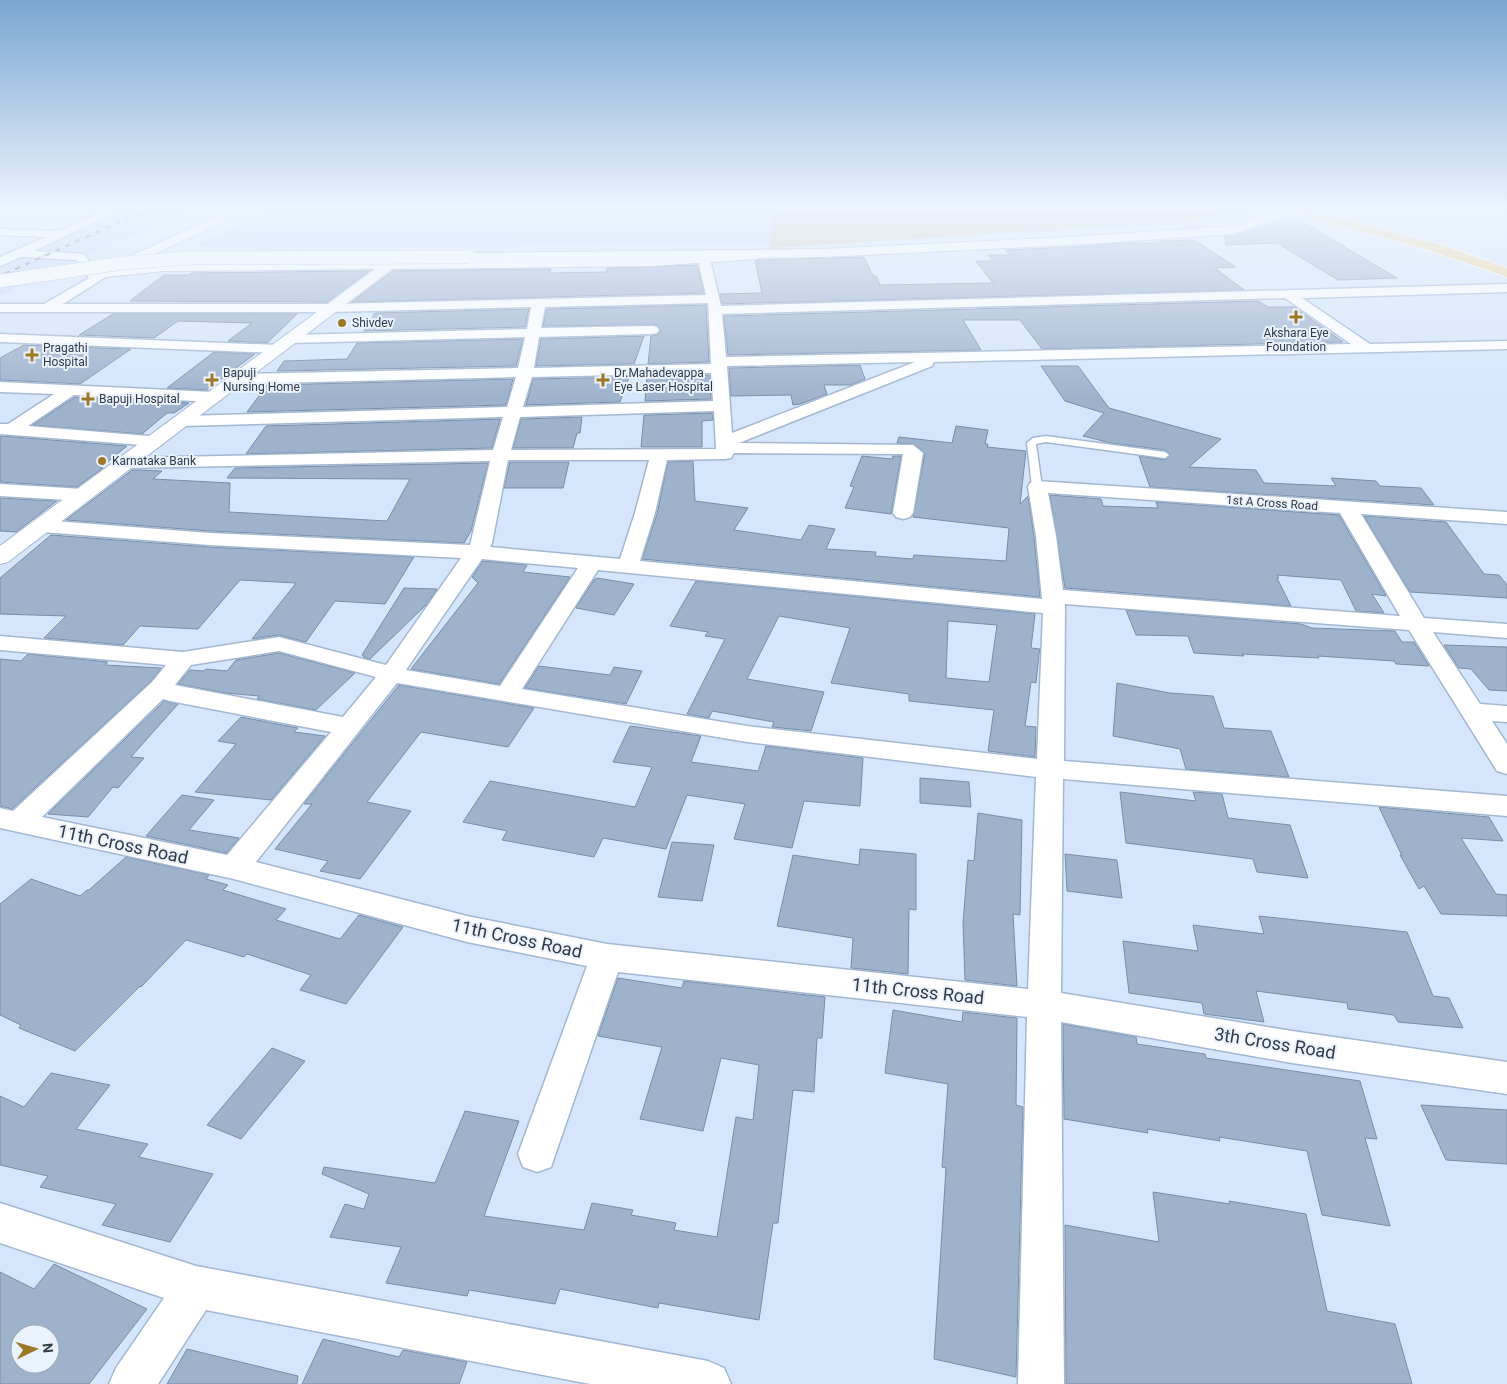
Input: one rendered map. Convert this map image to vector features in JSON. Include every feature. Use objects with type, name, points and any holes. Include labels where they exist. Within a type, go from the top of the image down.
[{"type":"street","points":[[0,281],[61,273]]},
{"type":"street","points":[[97,273],[101,276]]},
{"type":"street","points":[[45,309],[108,273]]},
{"type":"street","points":[[101,276],[125,273]]},
{"type":"street","points":[[1,556],[378,273]]},
{"type":"street","points":[[126,463],[501,455],[726,454],[714,304],[707,273]]},
{"type":"street","points":[[0,308],[331,308],[539,303],[714,304],[1288,294],[1507,288]]},
{"type":"street","points":[[1288,294],[1368,349]]},
{"type":"street","points":[[234,868],[391,675],[482,543],[501,455],[525,373],[539,303]]},
{"type":"street","points":[[0,338],[284,344],[533,333],[652,330]]},
{"type":"street","points":[[238,379],[525,373],[945,356],[1507,345]]},
{"type":"street","points":[[725,445],[945,356]]},
{"type":"street","points":[[0,387],[214,397]]},
{"type":"street","points":[[5,429],[71,390]]},
{"type":"street","points":[[182,421],[514,410],[723,406]]},
{"type":"street","points":[[5,429],[155,441]]},
{"type":"street","points":[[725,445],[907,449],[914,453],[903,513]]},
{"type":"street","points":[[628,566],[645,513],[659,454]]},
{"type":"street","points":[[1037,488],[1046,536],[1053,601],[1051,769],[1044,1005],[1041,1384]]},
{"type":"street","name":"1st A Cross Road","points":[[1037,488],[1507,518]]},
{"type":"street","points":[[0,490],[84,495]]},
{"type":"street","points":[[1348,508],[1417,625],[1507,765]]},
{"type":"street","points":[[42,526],[210,539],[475,552],[1053,601],[1507,631]]},
{"type":"street","points":[[506,695],[592,563]]},
{"type":"street","points":[[0,643],[183,659],[279,644],[391,675],[747,734],[1051,769],[1507,806]]},
{"type":"street","points":[[10,820],[161,687],[183,659]]},
{"type":"street","points":[[161,687],[170,693],[349,727]]},
{"type":"street","points":[[1472,711],[1507,714]]},
{"type":"street","name":"11th Cross Road","points":[[10,820],[234,868],[467,929],[607,957],[1044,1005]]},
{"type":"street","points":[[537,1154],[607,957]]},
{"type":"street","name":"3th Cross Road","points":[[1044,1005],[1292,1047],[1507,1078]]},
{"type":"street","points":[[0,1223],[196,1287],[708,1384]]},
{"type":"street","points":[[132,1384],[196,1287]]},
{"type":"lane","points":[[1037,488],[1031,444],[1036,440],[1046,439],[1165,455]]},
{"type":"shaded area","points":[[0,273],[49,273],[0,295]]},
{"type":"building","points":[[192,273],[367,273],[327,302],[130,301],[164,275],[189,275]]},
{"type":"building","points":[[391,273],[699,273],[704,293],[352,302]]},
{"type":"building","points":[[758,273],[871,273],[873,276],[876,276],[880,285],[993,283],[985,273],[1221,273],[1244,290],[722,304],[720,294],[762,293]]},
{"type":"building","points":[[1326,273],[1388,273],[1397,278],[1338,280]]},
{"type":"building","points":[[1258,301],[1268,307],[1294,307],[1343,342],[1042,349],[1020,320],[963,320],[981,350],[728,355],[724,316]]},
{"type":"building","points":[[706,305],[709,362],[648,364],[651,336],[657,335],[661,331],[657,325],[543,326],[547,309]]},
{"type":"building","points":[[529,309],[525,327],[364,331],[375,313]]},
{"type":"building","points":[[113,314],[297,314],[267,343],[228,341],[252,323],[178,321],[154,338],[79,335]]},
{"type":"building","points":[[644,336],[634,364],[536,366],[541,339]]},
{"type":"building","points":[[523,339],[516,366],[277,371],[284,361],[347,359],[357,343]]},
{"type":"building","points":[[24,345],[131,349],[80,384],[0,380],[0,358]]},
{"type":"building","points":[[214,352],[255,354],[206,390],[167,388]]},
{"type":"building","points":[[860,365],[865,379],[851,385],[824,385],[827,394],[800,404],[793,405],[791,395],[731,396],[729,368]]},
{"type":"building","points":[[1041,366],[1078,366],[1109,408],[1221,439],[1189,467],[1256,470],[1264,483],[1336,486],[1331,478],[1376,481],[1380,486],[1421,488],[1434,505],[1150,487],[1139,456],[1165,460],[1170,454],[1165,450],[1111,443],[1083,436],[1104,413],[1065,401]]},
{"type":"building","points":[[709,375],[711,399],[645,401],[647,376]]},
{"type":"building","points":[[629,377],[620,402],[526,405],[533,379]]},
{"type":"building","points":[[513,379],[506,405],[247,412],[267,385]]},
{"type":"building","points":[[75,397],[189,403],[174,413],[167,413],[142,434],[33,425]]},
{"type":"building","points":[[712,413],[713,420],[702,421],[702,447],[641,447],[644,415]]},
{"type":"building","points":[[582,417],[580,433],[577,433],[573,448],[513,448],[521,419]]},
{"type":"building","points":[[500,419],[492,448],[246,454],[266,426]]},
{"type":"building","points":[[956,426],[988,430],[985,444],[988,444],[987,447],[1026,451],[1020,504],[1028,496],[1040,597],[642,559],[657,514],[668,462],[693,461],[695,501],[748,508],[734,530],[801,540],[809,525],[835,529],[826,549],[876,552],[875,556],[913,559],[914,555],[1006,561],[1009,528],[913,517],[925,453],[914,444],[897,443],[899,437],[952,443]]},
{"type":"building","points":[[0,437],[127,446],[100,468],[103,468],[77,487],[0,482]]},
{"type":"building","points":[[862,456],[892,459],[893,456],[901,456],[891,514],[845,508],[854,487],[850,486]]},
{"type":"building","points":[[510,462],[569,462],[563,488],[504,488]]},
{"type":"building","points":[[488,463],[471,531],[464,543],[210,531],[66,520],[132,470],[141,470],[162,471],[153,479],[230,483],[229,512],[387,521],[410,479],[227,478],[235,468]]},
{"type":"building","points":[[1050,495],[1101,499],[1103,506],[1158,508],[1156,502],[1339,515],[1386,596],[1372,594],[1384,613],[1356,611],[1341,580],[1277,575],[1291,606],[1065,588]]},
{"type":"building","points":[[0,498],[57,501],[16,532],[0,531]]},
{"type":"building","points":[[1364,516],[1446,522],[1484,574],[1499,575],[1507,585],[1507,598],[1410,592]]},
{"type":"building","points":[[51,535],[210,547],[414,557],[385,604],[335,601],[306,642],[279,635],[252,639],[296,583],[240,580],[198,629],[140,626],[123,645],[44,638],[66,616],[0,614],[0,578]]},
{"type":"building","points":[[483,561],[527,565],[523,572],[570,577],[499,684],[411,669],[478,583],[472,577]]},
{"type":"building","points":[[597,578],[634,584],[614,615],[576,608]]},
{"type":"building","points":[[696,581],[1035,614],[1031,648],[1040,649],[1036,683],[1031,682],[1025,726],[1036,727],[1035,757],[988,751],[994,710],[909,701],[909,694],[831,683],[850,628],[779,616],[747,679],[824,692],[811,731],[772,727],[774,722],[712,711],[709,718],[687,714],[725,639],[705,636],[708,632],[670,626]],"holes":[[[948,621],[997,625],[989,682],[946,678]]]},
{"type":"building","points":[[404,588],[437,589],[427,604],[370,659],[365,658],[362,655]]},
{"type":"building","points":[[1126,610],[1301,624],[1312,628],[1395,631],[1402,642],[1414,642],[1429,666],[1396,664],[1394,661],[1318,656],[1319,658],[1194,653],[1188,636],[1136,635]]},
{"type":"building","points":[[1444,645],[1507,647],[1507,691],[1489,690],[1471,669],[1459,668]]},
{"type":"building","points":[[279,653],[355,673],[316,710],[257,699],[259,696],[226,693],[178,684],[190,670],[227,671],[236,660]]},
{"type":"building","points":[[28,654],[108,662],[105,665],[161,668],[151,681],[12,809],[0,806],[0,659],[21,661]]},
{"type":"building","points":[[539,666],[610,675],[614,667],[642,671],[626,704],[525,688]]},
{"type":"building","points":[[1117,683],[1170,693],[1213,696],[1224,728],[1271,731],[1289,777],[1186,769],[1180,749],[1113,736]]},
{"type":"building","points":[[399,685],[534,708],[508,747],[421,732],[367,802],[411,811],[360,879],[320,871],[328,861],[275,849],[312,804],[304,804]]},
{"type":"building","points":[[164,701],[178,704],[131,757],[144,758],[118,788],[113,787],[88,817],[48,814]]},
{"type":"building","points":[[241,717],[298,728],[294,732],[325,736],[271,800],[195,792],[236,744],[218,741]]},
{"type":"building","points":[[630,726],[701,736],[691,762],[758,771],[766,746],[863,758],[860,806],[804,801],[792,848],[734,839],[745,804],[687,795],[666,849],[603,838],[594,857],[502,840],[507,831],[463,822],[490,781],[635,807],[652,767],[613,762]]},
{"type":"building","points":[[920,778],[969,782],[971,807],[920,803]]},
{"type":"building","points":[[1120,792],[1196,801],[1193,792],[1222,794],[1228,818],[1290,825],[1308,878],[1257,872],[1253,859],[1126,843]]},
{"type":"building","points":[[182,795],[214,800],[189,830],[239,838],[226,853],[146,836]]},
{"type":"building","points":[[1379,807],[1489,817],[1503,841],[1461,838],[1496,894],[1507,895],[1507,916],[1441,914],[1424,886],[1419,889],[1400,855],[1402,856]]},
{"type":"building","points":[[978,813],[1022,820],[1020,915],[1013,914],[1017,986],[965,980],[963,923],[968,860],[974,861]]},
{"type":"building","points":[[672,842],[714,845],[702,901],[658,897]]},
{"type":"building","points":[[860,849],[916,854],[916,910],[909,909],[908,974],[851,968],[853,938],[777,926],[793,855],[859,865]]},
{"type":"building","points":[[1065,854],[1117,860],[1122,898],[1067,891]]},
{"type":"building","points":[[126,857],[209,875],[206,879],[228,885],[223,890],[286,909],[276,920],[340,939],[359,915],[403,927],[346,1004],[300,990],[311,975],[247,954],[244,957],[186,940],[75,1051],[19,1028],[21,1025],[0,1015],[0,904],[31,879],[80,896]]},
{"type":"building","points":[[1259,916],[1407,932],[1433,996],[1449,998],[1463,1028],[1398,1022],[1394,1015],[1348,1009],[1347,1003],[1256,991],[1264,1022],[1204,1014],[1202,1003],[1129,993],[1123,941],[1198,951],[1193,925],[1264,934]]},
{"type":"building","points":[[618,978],[682,988],[684,981],[825,997],[822,1038],[817,1038],[814,1092],[793,1090],[778,1223],[773,1223],[759,1320],[659,1303],[658,1308],[560,1289],[555,1304],[469,1290],[467,1296],[386,1283],[401,1247],[330,1237],[345,1204],[364,1209],[369,1194],[322,1174],[324,1167],[435,1183],[465,1111],[519,1121],[484,1216],[584,1230],[592,1203],[633,1210],[631,1215],[676,1223],[674,1230],[717,1237],[736,1117],[753,1120],[759,1065],[721,1058],[703,1131],[640,1119],[662,1047],[598,1036]]},
{"type":"building","points":[[893,1010],[962,1022],[963,1012],[1017,1018],[1016,1105],[1023,1107],[1016,1377],[934,1359],[946,1168],[942,1167],[948,1084],[885,1073]]},
{"type":"building","points":[[1063,1024],[1136,1037],[1137,1044],[1205,1054],[1206,1058],[1360,1081],[1377,1139],[1365,1138],[1390,1226],[1322,1215],[1307,1151],[1219,1137],[1220,1141],[1147,1129],[1148,1133],[1064,1119]]},
{"type":"building","points":[[272,1048],[305,1061],[241,1139],[207,1125]]},
{"type":"building","points":[[51,1073],[110,1085],[76,1129],[148,1144],[139,1157],[213,1174],[170,1242],[102,1225],[116,1204],[40,1187],[48,1176],[0,1165],[0,1096],[24,1107]]},
{"type":"building","points":[[1421,1105],[1507,1110],[1507,1164],[1446,1160]]},
{"type":"building","points":[[1153,1192],[1230,1204],[1229,1201],[1306,1214],[1327,1311],[1395,1324],[1412,1384],[1066,1384],[1065,1225],[1159,1242]]},
{"type":"building","points":[[54,1264],[147,1309],[89,1384],[0,1384],[0,1272],[34,1289]]},
{"type":"building","points":[[323,1339],[399,1357],[403,1350],[467,1362],[459,1384],[302,1384]]},
{"type":"building","points":[[187,1349],[298,1376],[297,1384],[167,1384]]},
{"type":"railway","points":[[0,276],[8,273]]},
{"type":"place","name":"Akshara Eye Foundation","points":[[1296,317]]},
{"type":"place","name":"Shivdev","points":[[342,323]]},
{"type":"place","name":"Pragathi Hospital","points":[[32,355]]},
{"type":"place","name":"Bapuji Nursing Home","points":[[212,380]]},
{"type":"place","name":"Dr.Mahadevappa Eye Laser Hospital","points":[[603,380]]},
{"type":"place","name":"Bapuji Hospital","points":[[88,399]]},
{"type":"place","name":"Karnataka Bank","points":[[102,461]]}]
